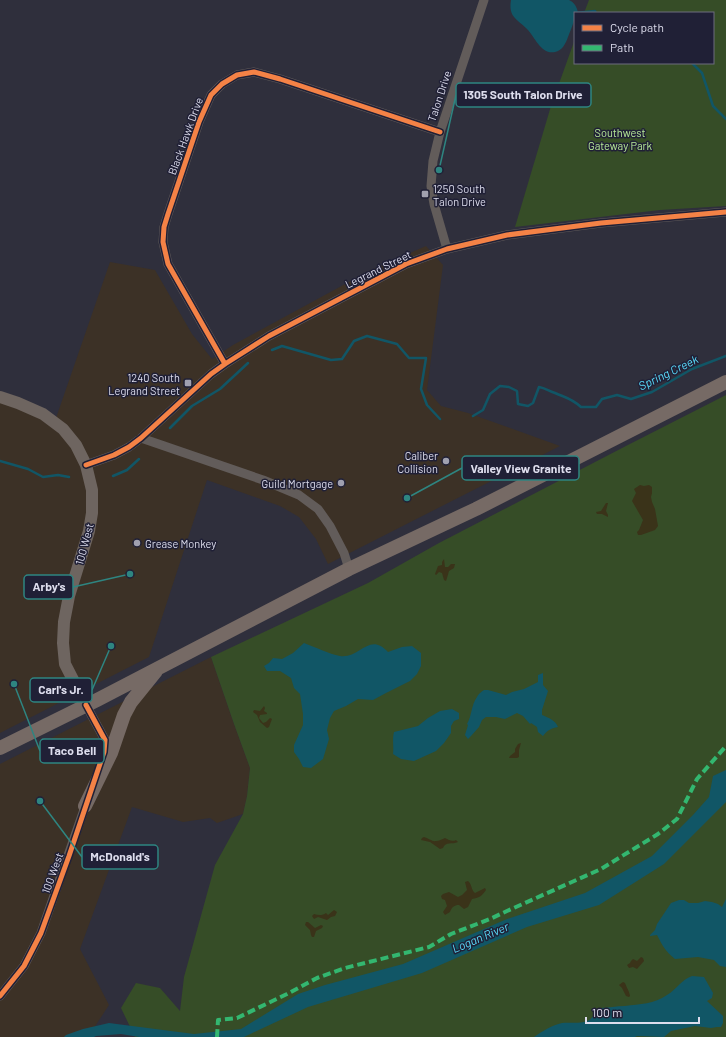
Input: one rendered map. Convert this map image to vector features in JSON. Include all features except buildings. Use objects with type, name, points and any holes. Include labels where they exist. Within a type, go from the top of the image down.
[{"type":"highway","points":[[0,748],[349,569],[476,509],[726,382]]},
{"type":"highway","points":[[85,806],[111,753],[124,715],[131,702],[159,667]]},
{"type":"main road","name":"100 West","points":[[0,397],[43,414],[63,429],[76,445],[86,465],[92,490],[92,513],[89,531],[69,596],[64,622],[63,643],[65,664],[86,705]]},
{"type":"street","name":"Talon Drive","points":[[447,249],[434,204],[432,186],[433,161],[440,132],[484,0]]},
{"type":"street","name":"Black Hawk Drive","points":[[225,364],[168,264],[163,242],[164,226],[199,122],[211,96],[222,84],[237,75],[254,72],[280,78],[440,132]]},
{"type":"street","name":"Legrand Street","points":[[86,465],[114,455],[142,438],[211,374],[269,336],[406,264],[447,249],[507,235],[600,222],[726,212]]},
{"type":"street","points":[[142,438],[263,480],[299,495],[318,509],[330,526],[344,553],[349,569]]},
{"type":"street","name":"100 West","points":[[0,996],[24,966],[41,933],[104,752],[105,740],[86,705]]},
{"type":"shaded area","points":[[426,246],[443,265],[427,390],[441,406],[468,413],[560,446],[328,564],[316,539],[299,517],[280,506],[207,480],[149,657],[0,733],[0,401],[56,418],[110,262],[155,270],[192,334],[212,359],[233,345],[371,270]]},
{"type":"shaded area","points":[[211,657],[250,768],[247,796],[243,814],[217,823],[210,818],[183,822],[132,807],[80,949],[109,1005],[88,1037],[0,1037],[0,764]]},
{"type":"green space","name":"Southwest Gateway Park","points":[[589,0],[726,0],[726,206],[660,210],[515,227],[551,106],[574,42],[574,64],[714,64],[714,12],[584,12]]},
{"type":"green space","points":[[726,395],[726,1037],[135,1037],[121,1008],[136,983],[160,988],[180,1011],[184,977],[215,865],[243,814],[247,796],[250,768],[211,657],[368,583],[439,543]]},
{"type":"sand","points":[[640,485],[649,485],[652,487],[651,497],[658,526],[655,530],[638,535],[637,532],[643,520],[632,501],[636,493],[634,489]]},
{"type":"sand","points":[[606,503],[608,503],[606,511],[608,517],[602,514],[597,514],[596,512],[601,511]]},
{"type":"sand","points":[[444,559],[445,567],[455,564],[454,568],[449,571],[446,581],[444,580],[442,573],[439,572],[436,575],[435,574],[438,566],[442,565]]},
{"type":"sand","points":[[264,706],[264,711],[267,714],[260,715],[259,718],[263,723],[270,718],[272,719],[269,727],[267,728],[260,722],[257,715],[253,712],[254,710],[260,711]]},
{"type":"sand","points":[[521,743],[519,757],[509,758],[515,752],[518,744]]},
{"type":"sand","points":[[424,837],[435,841],[445,838],[452,841],[456,840],[458,842],[447,844],[440,849],[430,842],[421,840]]},
{"type":"sand","points":[[468,881],[475,893],[485,888],[486,890],[477,898],[472,899],[468,907],[464,909],[459,905],[456,905],[445,915],[443,912],[447,906],[445,900],[442,899],[441,896],[449,892],[458,897],[462,895],[467,890],[465,882]]},
{"type":"sand","points":[[334,910],[337,912],[335,916],[327,920],[318,917],[314,919],[312,916],[314,914],[322,915],[326,913],[328,915]]},
{"type":"sand","points":[[306,922],[315,928],[321,925],[323,926],[316,931],[314,937],[312,937],[310,930],[305,925]]},
{"type":"sand","points":[[641,957],[644,961],[637,969],[633,967],[629,968],[627,965],[633,959],[637,961]]},
{"type":"sand","points":[[623,982],[629,991],[629,997],[626,996],[619,985]]},
{"type":"water","points":[[511,0],[569,0],[576,7],[578,12],[574,12],[572,28],[562,48],[555,52],[550,52],[546,51],[528,30],[512,15],[510,6]]},
{"type":"water","points":[[304,643],[340,656],[353,654],[364,647],[375,644],[381,646],[388,652],[402,647],[412,646],[421,653],[421,666],[417,674],[410,681],[373,700],[358,699],[334,711],[330,718],[327,730],[329,739],[323,759],[311,768],[303,767],[294,752],[294,745],[303,725],[300,694],[294,688],[291,678],[280,671],[267,671],[264,666],[273,658],[282,659],[293,653]]},
{"type":"water","points":[[543,673],[543,685],[548,691],[542,710],[542,715],[553,721],[558,727],[546,732],[543,736],[538,732],[537,727],[531,723],[530,724],[523,716],[517,713],[505,719],[486,717],[468,739],[465,735],[467,724],[474,703],[480,693],[484,690],[488,690],[506,695],[524,689],[538,682],[538,675]]},
{"type":"water","points":[[452,709],[459,713],[459,719],[454,721],[451,726],[451,733],[436,751],[414,761],[401,759],[393,754],[394,732],[418,726],[440,711]]},
{"type":"water","name":"Logan River","points":[[726,770],[726,802],[664,864],[599,905],[527,927],[422,973],[308,1007],[244,1037],[139,1037],[121,1034],[94,1037],[64,1037],[83,1029],[109,1023],[194,1034],[241,1029],[298,994],[325,985],[403,964],[507,919],[585,893],[652,856],[709,797],[713,776]]},
{"type":"water","points":[[726,899],[726,967],[720,966],[714,960],[698,957],[675,959],[664,948],[657,935],[650,936],[671,903],[679,900],[684,900],[689,903],[705,901],[718,904],[722,907]]},
{"type":"water","points":[[692,976],[704,977],[713,993],[712,998],[707,1001],[723,1016],[723,1023],[721,1027],[711,1028],[695,1026],[671,1031],[664,1037],[534,1037],[548,1028],[558,1024],[587,1021],[591,1019],[600,1008],[652,1002],[670,993]]},
{"type":"waterway","points":[[585,12],[596,12]]},
{"type":"waterway","points":[[693,64],[702,73],[713,106],[726,119]]},
{"type":"waterway","name":"Spring Creek","points":[[272,350],[282,346],[331,360],[342,359],[354,341],[367,336],[397,344],[409,358],[426,358],[421,389],[427,405],[440,419]]},
{"type":"waterway","name":"Spring Creek","points":[[473,416],[483,410],[490,394],[500,386],[509,387],[517,391],[518,404],[528,406],[533,403],[539,387],[568,398],[581,407],[596,407],[602,399],[617,395],[631,399],[652,392],[692,369],[726,356]]},
{"type":"waterway","name":"Spring Creek","points":[[170,428],[192,406],[220,389],[248,363]]},
{"type":"waterway","name":"Spring Creek","points":[[113,476],[127,470],[139,459]]},
{"type":"waterway","name":"Spring Creek","points":[[0,461],[28,469],[43,477],[58,475],[69,477]]},
{"type":"marked path","points":[[217,1037],[218,1020],[237,1018],[317,978],[345,968],[429,947],[451,934],[490,919],[601,869],[658,834],[677,819],[697,779],[726,746]]},
{"type":"cycle path","points":[[225,364],[168,264],[163,242],[164,227],[168,214],[199,122],[211,95],[222,84],[237,75],[254,72],[280,79],[440,132]]},
{"type":"cycle path","points":[[86,465],[114,455],[129,447],[141,438],[211,374],[269,336],[406,264],[447,249],[507,235],[601,223],[726,212]]},
{"type":"cycle path","points":[[0,996],[24,966],[41,933],[104,752],[105,740],[86,705]]},
{"type":"place","name":"1305 South Talon Drive","points":[[439,170]]},
{"type":"place","name":"1250 South Talon Drive","points":[[425,194]]},
{"type":"place","name":"1240 South Legrand Street","points":[[188,383]]},
{"type":"place","name":"Caliber Collision","points":[[446,461]]},
{"type":"place","name":"Guild Mortgage","points":[[341,483]]},
{"type":"place","name":"Valley View Granite","points":[[407,498]]},
{"type":"place","name":"Grease Monkey","points":[[137,543]]},
{"type":"place","name":"Arby's","points":[[130,574]]},
{"type":"place","name":"Carl's Jr.","points":[[111,646]]},
{"type":"place","name":"Taco Bell","points":[[14,684]]},
{"type":"place","name":"McDonald's","points":[[40,801]]}]
